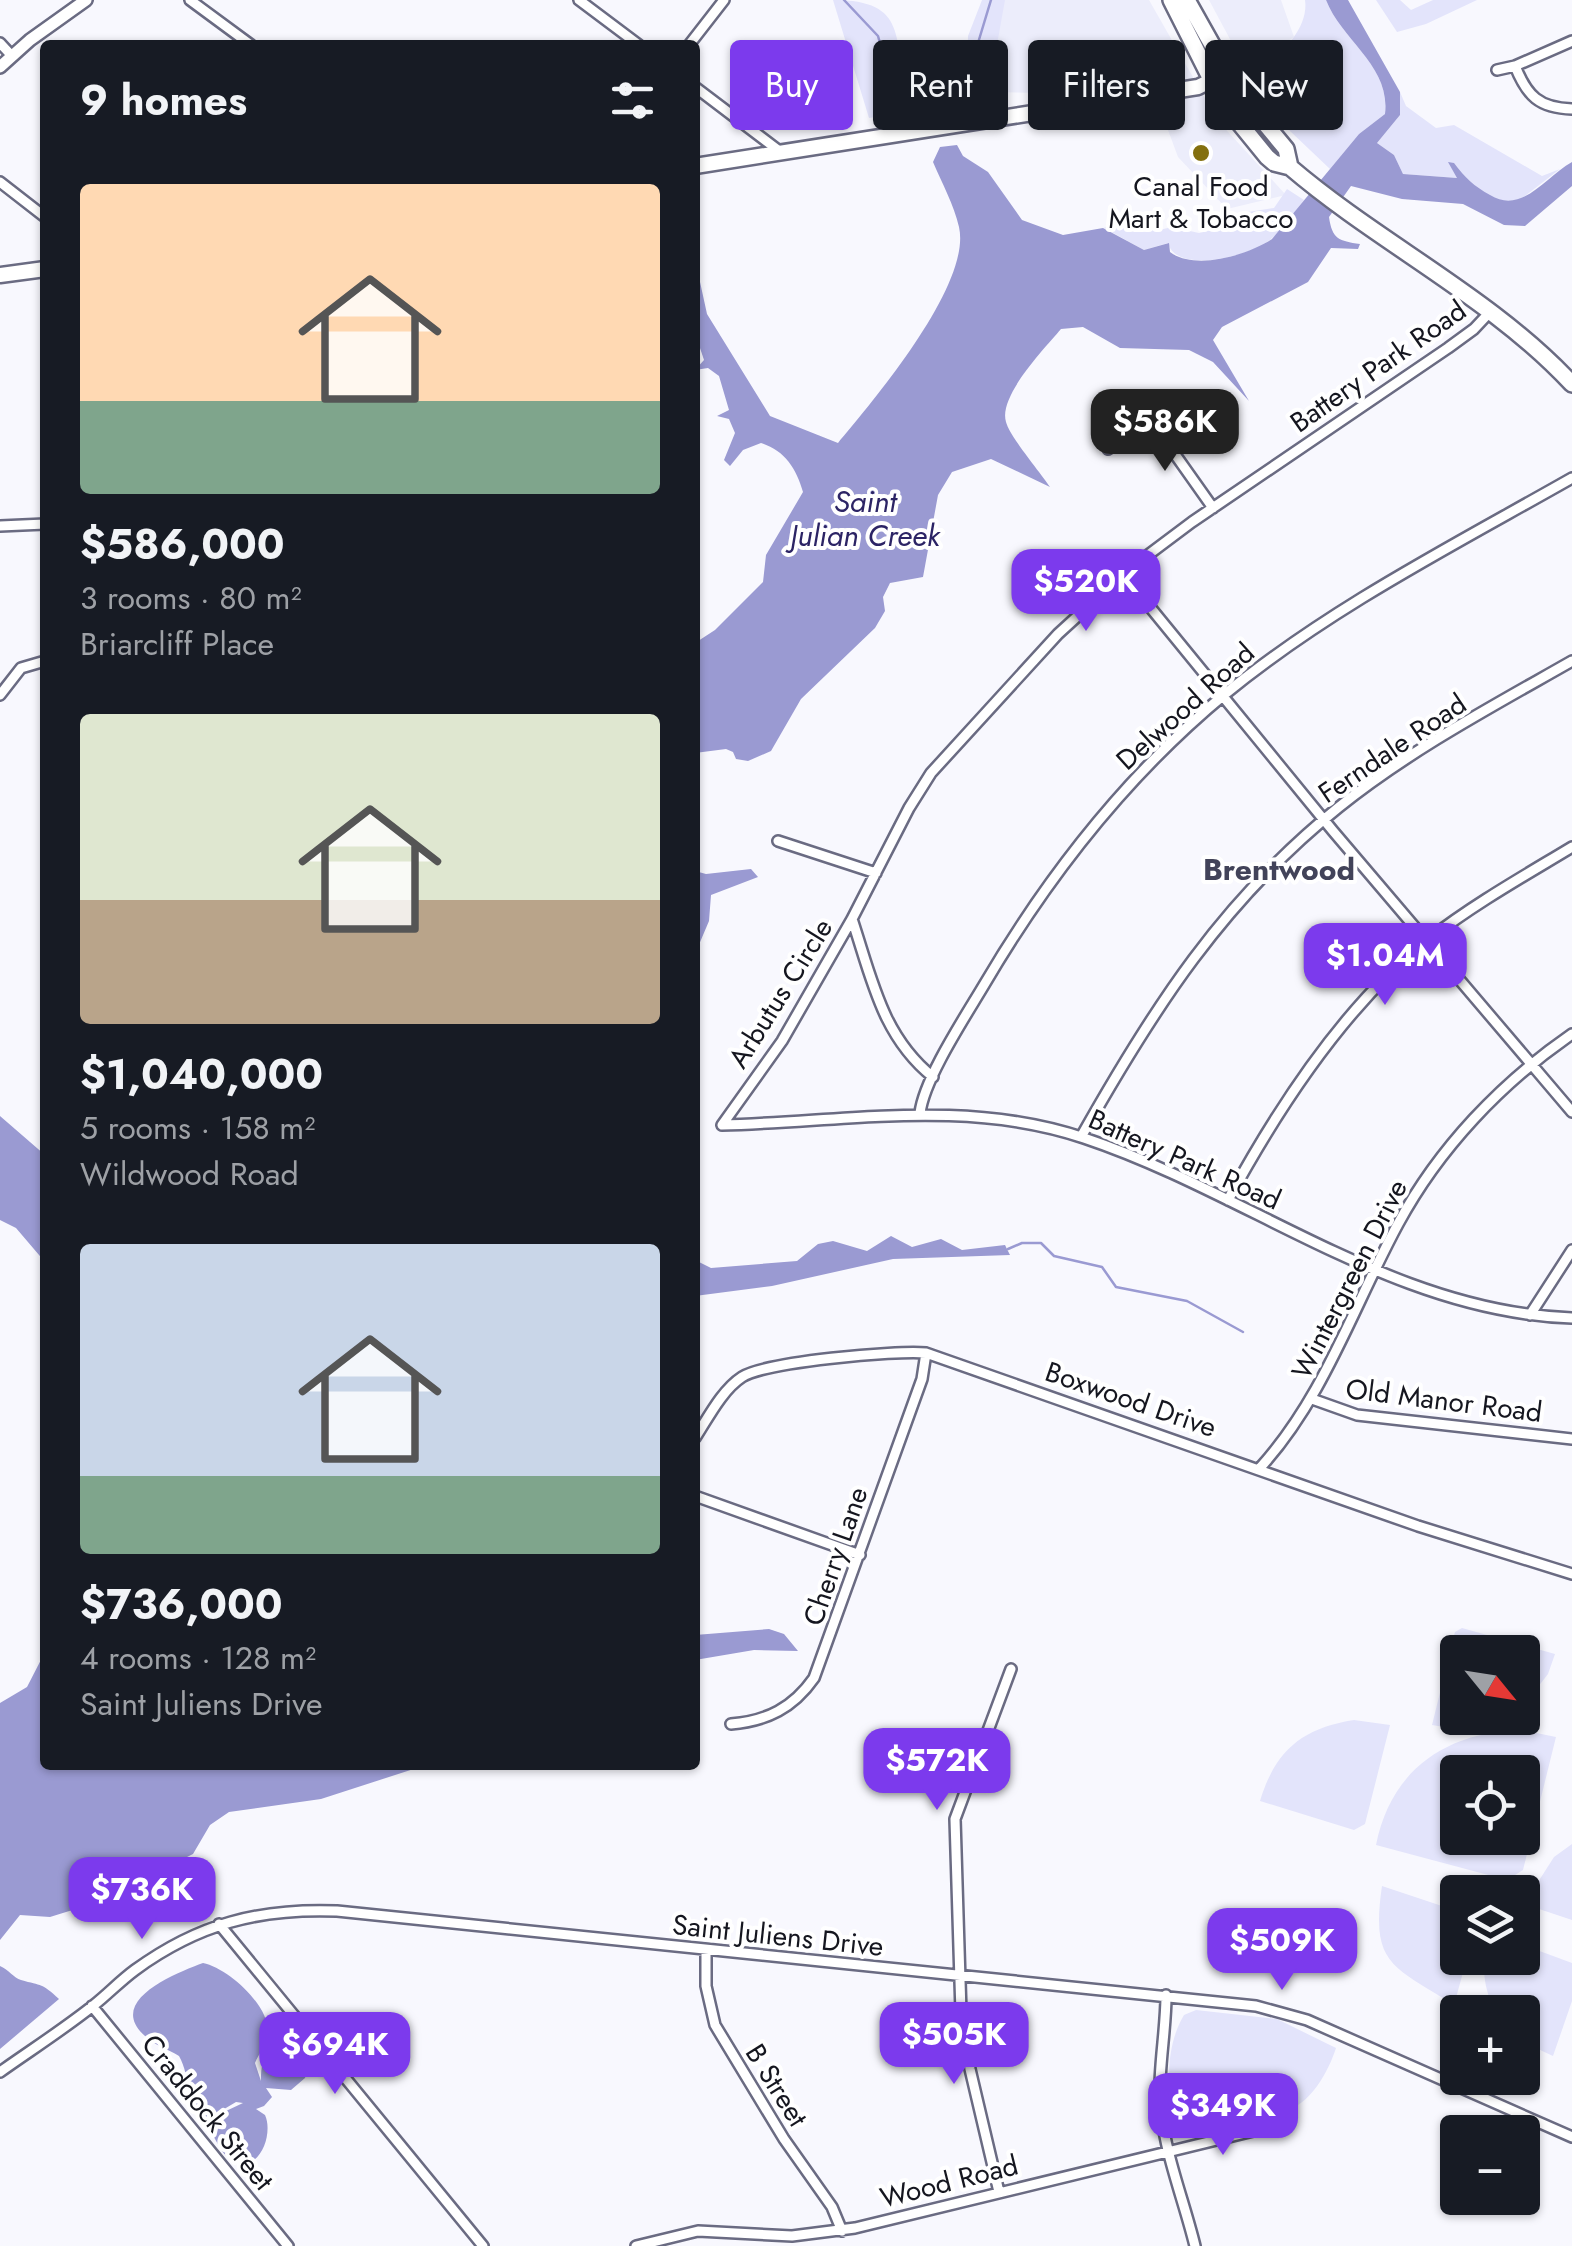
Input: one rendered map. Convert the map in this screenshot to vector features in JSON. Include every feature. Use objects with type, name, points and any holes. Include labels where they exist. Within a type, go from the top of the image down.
[{"type":"main road","points":[[1172,0],[1205,70]]},
{"type":"main road","points":[[1188,0],[1209,40]]},
{"type":"main road","points":[[700,165],[1205,84]]},
{"type":"main road","points":[[1246,130],[1274,163],[1290,167],[1489,312],[1540,352],[1572,384]]},
{"type":"main road","points":[[1270,130],[1286,149],[1290,167]]},
{"type":"main road","points":[[0,275],[40,270]]},
{"type":"street","points":[[0,67],[52,22],[86,0]]},
{"type":"street","points":[[190,0],[244,40]]},
{"type":"street","points":[[579,0],[632,40]]},
{"type":"street","points":[[693,40],[724,0]]},
{"type":"street","points":[[1497,70],[1572,41]]},
{"type":"street","points":[[0,42],[12,56]]},
{"type":"street","points":[[1515,66],[1528,92],[1540,103],[1572,108]]},
{"type":"street","points":[[700,92],[782,153]]},
{"type":"street","points":[[0,182],[40,213]]},
{"type":"street","name":"Battery Park Road","points":[[852,919],[910,808],[942,760],[1058,634],[1123,574],[1212,508],[1448,348],[1489,312]]},
{"type":"street","points":[[1108,449],[1150,418],[1212,508]]},
{"type":"street","name":"Delwood Road","points":[[934,1078],[1007,946],[1076,848],[1145,769],[1224,695],[1320,625],[1572,478]]},
{"type":"street","points":[[0,526],[40,524]]},
{"type":"street","points":[[1123,574],[1324,820],[1572,1112]]},
{"type":"street","name":"Ferndale Road","points":[[1081,1136],[1150,1017],[1178,977],[1268,872],[1324,820],[1408,758],[1572,661]]},
{"type":"street","points":[[0,695],[22,668],[40,663]]},
{"type":"street","points":[[778,841],[876,873]]},
{"type":"street","points":[[1228,1200],[1275,1120],[1360,1006],[1426,941],[1572,847]]},
{"type":"street","points":[[852,919],[894,1036],[934,1078],[920,1113]]},
{"type":"street","name":"Arbutus Circle","points":[[852,919],[782,1041],[722,1125],[920,1113]]},
{"type":"street","name":"Wintergreen Drive","points":[[1259,1469],[1312,1399],[1399,1222],[1436,1164],[1494,1098],[1572,1034]]},
{"type":"street","name":"Battery Park Road","points":[[920,1113],[979,1114],[1081,1136],[1437,1294],[1530,1315],[1572,1318]]},
{"type":"street","points":[[1530,1315],[1572,1250]]},
{"type":"street","name":"Boxwood Drive","points":[[700,1431],[730,1386],[759,1370],[878,1353],[926,1353],[1418,1526],[1572,1574]]},
{"type":"street","name":"Cherry Lane","points":[[730,1724],[770,1716],[806,1689],[821,1664],[922,1378],[926,1353]]},
{"type":"street","name":"Old Manor Road","points":[[1312,1399],[1358,1415],[1572,1438]]},
{"type":"street","points":[[700,1498],[860,1556]]},
{"type":"street","points":[[999,2192],[961,2013],[955,1819],[1010,1669]]},
{"type":"street","name":"Saint Juliens Drive","points":[[0,2072],[172,1946],[241,1917],[337,1911],[1256,2006],[1306,2020],[1572,2137]]},
{"type":"street","points":[[219,1924],[483,2246]]},
{"type":"street","name":"B Street","points":[[706,1950],[706,1986],[715,2026],[784,2139],[832,2207],[842,2231]]},
{"type":"street","points":[[1166,1995],[1159,2080],[1167,2151],[1184,2198],[1195,2246]]},
{"type":"street","name":"Craddock Street","points":[[92,2006],[288,2246]]},
{"type":"street","name":"Wood Road","points":[[636,2246],[698,2231],[792,2236],[842,2231],[950,2208],[999,2192],[1270,2127]]},
{"type":"shaded area","points":[[833,0],[875,7],[893,27],[898,40],[873,40],[873,117],[869,118],[853,66],[853,40],[845,40]]},
{"type":"shaded area","points":[[982,0],[1005,0],[998,40],[968,40]]},
{"type":"shaded area","points":[[998,0],[1149,0],[1172,40],[1028,40],[1028,93],[1008,92],[1008,40],[989,40]]},
{"type":"shaded area","points":[[1209,0],[1281,0],[1294,37],[1230,40]]},
{"type":"shaded area","points":[[1305,0],[1326,0],[1373,68],[1385,97],[1385,114],[1359,134],[1330,169],[1289,130],[1343,130],[1343,40],[1291,40],[1305,10]]},
{"type":"shaded area","points":[[1376,0],[1400,0],[1411,10],[1433,0],[1477,0],[1426,24],[1397,32]]},
{"type":"shaded area","points":[[1185,63],[1205,98],[1205,130],[1226,130],[1286,195],[1227,209],[1178,157],[1168,130],[1185,130]]},
{"type":"shaded area","points":[[1400,92],[1406,106],[1436,128],[1454,125],[1542,176],[1560,169],[1517,202],[1502,203],[1458,178],[1403,174],[1394,155],[1377,143],[1400,115]]},
{"type":"shaded area","points":[[1287,189],[1304,200],[1282,228],[1257,248],[1229,257],[1184,258],[1168,243],[1144,250],[1104,228],[1112,222],[1155,231],[1172,227],[1199,233],[1230,226],[1248,212],[1274,208]]},
{"type":"shaded area","points":[[1462,1628],[1487,1635],[1454,1635]]},
{"type":"shaded area","points":[[1540,1650],[1555,1654],[1540,1684]]},
{"type":"shaded area","points":[[1440,1693],[1440,1726],[1432,1725]]},
{"type":"shaded area","points":[[1354,1720],[1390,1725],[1365,1824],[1354,1830],[1260,1801],[1274,1768],[1293,1745],[1319,1729]]},
{"type":"shaded area","points":[[1540,1734],[1556,1737],[1540,1801],[1540,1755],[1440,1755],[1440,1855],[1527,1855],[1523,1870],[1515,1875],[1488,1875],[1376,1845],[1395,1795],[1409,1776],[1426,1760],[1469,1738]]},
{"type":"shaded area","points":[[1572,1844],[1572,1920],[1540,1909],[1540,1879],[1554,1857]]},
{"type":"shaded area","points":[[1382,1886],[1440,1905],[1440,1975],[1462,1975],[1457,1995],[1440,1996],[1391,1961],[1380,1933]]},
{"type":"shaded area","points":[[1540,1951],[1572,1963],[1572,2001],[1553,2056],[1540,2050],[1540,1995],[1488,1992],[1485,1975],[1540,1975]]},
{"type":"shaded area","points":[[1196,2010],[1277,2019],[1336,2048],[1317,2086],[1293,2108],[1185,2118],[1176,2115],[1172,2103],[1170,2064],[1178,2026],[1184,2015]]},
{"type":"water","name":"Saint Julian Creek","points":[[1326,0],[1348,0],[1400,92],[1400,115],[1377,143],[1394,155],[1403,174],[1457,178],[1448,162],[1454,163],[1484,192],[1513,200],[1533,192],[1572,162],[1572,186],[1525,226],[1504,225],[1463,204],[1402,199],[1351,186],[1329,217],[1335,234],[1360,244],[1358,249],[1331,248],[1308,282],[1222,327],[1213,340],[1249,401],[1213,362],[1189,350],[1120,348],[1083,327],[1061,329],[1024,373],[1005,411],[1013,436],[1050,487],[991,459],[952,472],[938,495],[923,577],[890,583],[883,597],[885,611],[875,628],[801,699],[771,751],[748,761],[736,759],[726,749],[700,752],[700,640],[763,582],[766,555],[803,492],[788,462],[761,443],[743,450],[730,466],[724,460],[735,433],[729,419],[717,416],[729,410],[719,376],[708,368],[700,369],[704,360],[700,348],[700,282],[707,314],[770,416],[838,443],[896,371],[951,279],[959,251],[959,227],[933,162],[940,147],[957,145],[963,156],[988,172],[1022,220],[1063,235],[1103,228],[1144,250],[1169,243],[1170,252],[1193,260],[1221,259],[1249,250],[1272,239],[1359,134],[1385,114],[1381,82]]},
{"type":"water","points":[[751,869],[758,877],[711,895],[709,921],[700,942],[700,872]]},
{"type":"water","points":[[0,1116],[40,1151],[40,1256],[16,1228],[0,1220]]},
{"type":"water","points":[[891,1236],[912,1247],[941,1239],[962,1250],[1005,1245],[1010,1255],[893,1259],[772,1286],[700,1295],[700,1262],[711,1268],[797,1261],[818,1244],[833,1241],[867,1251]]},
{"type":"water","points":[[769,1629],[784,1634],[798,1651],[754,1650],[700,1659],[700,1635]]},
{"type":"water","points":[[40,1662],[40,1770],[411,1770],[321,1799],[229,1812],[210,1825],[193,1854],[95,1903],[50,1917],[20,1915],[0,1940],[0,1703],[27,1687]]},
{"type":"water","points":[[203,1963],[224,1972],[245,1989],[267,2021],[265,2044],[255,2063],[261,2081],[266,2056],[282,2045],[291,2044],[309,2066],[305,2078],[291,2090],[266,2088],[272,2097],[256,2109],[265,2115],[266,2140],[259,2155],[245,2164],[228,2158],[210,2130],[226,2111],[243,2103],[236,2102],[204,2121],[194,2107],[179,2056],[149,2039],[135,2023],[133,2011],[149,1990]]},
{"type":"water","points":[[0,1966],[59,1999],[0,2049]]},
{"type":"waterway","points":[[844,0],[878,36],[902,101],[915,107],[941,107],[967,94],[976,79],[978,43],[991,0]]},
{"type":"waterway","points":[[1008,1249],[1022,1243],[1041,1243],[1054,1256],[1102,1267],[1116,1287],[1187,1301],[1243,1332]]},
{"type":"place","name":"Canal Food Mart & Tobacco","points":[[1201,153]]},
{"type":"district","name":"Brentwood","points":[[1279,870]]}]
